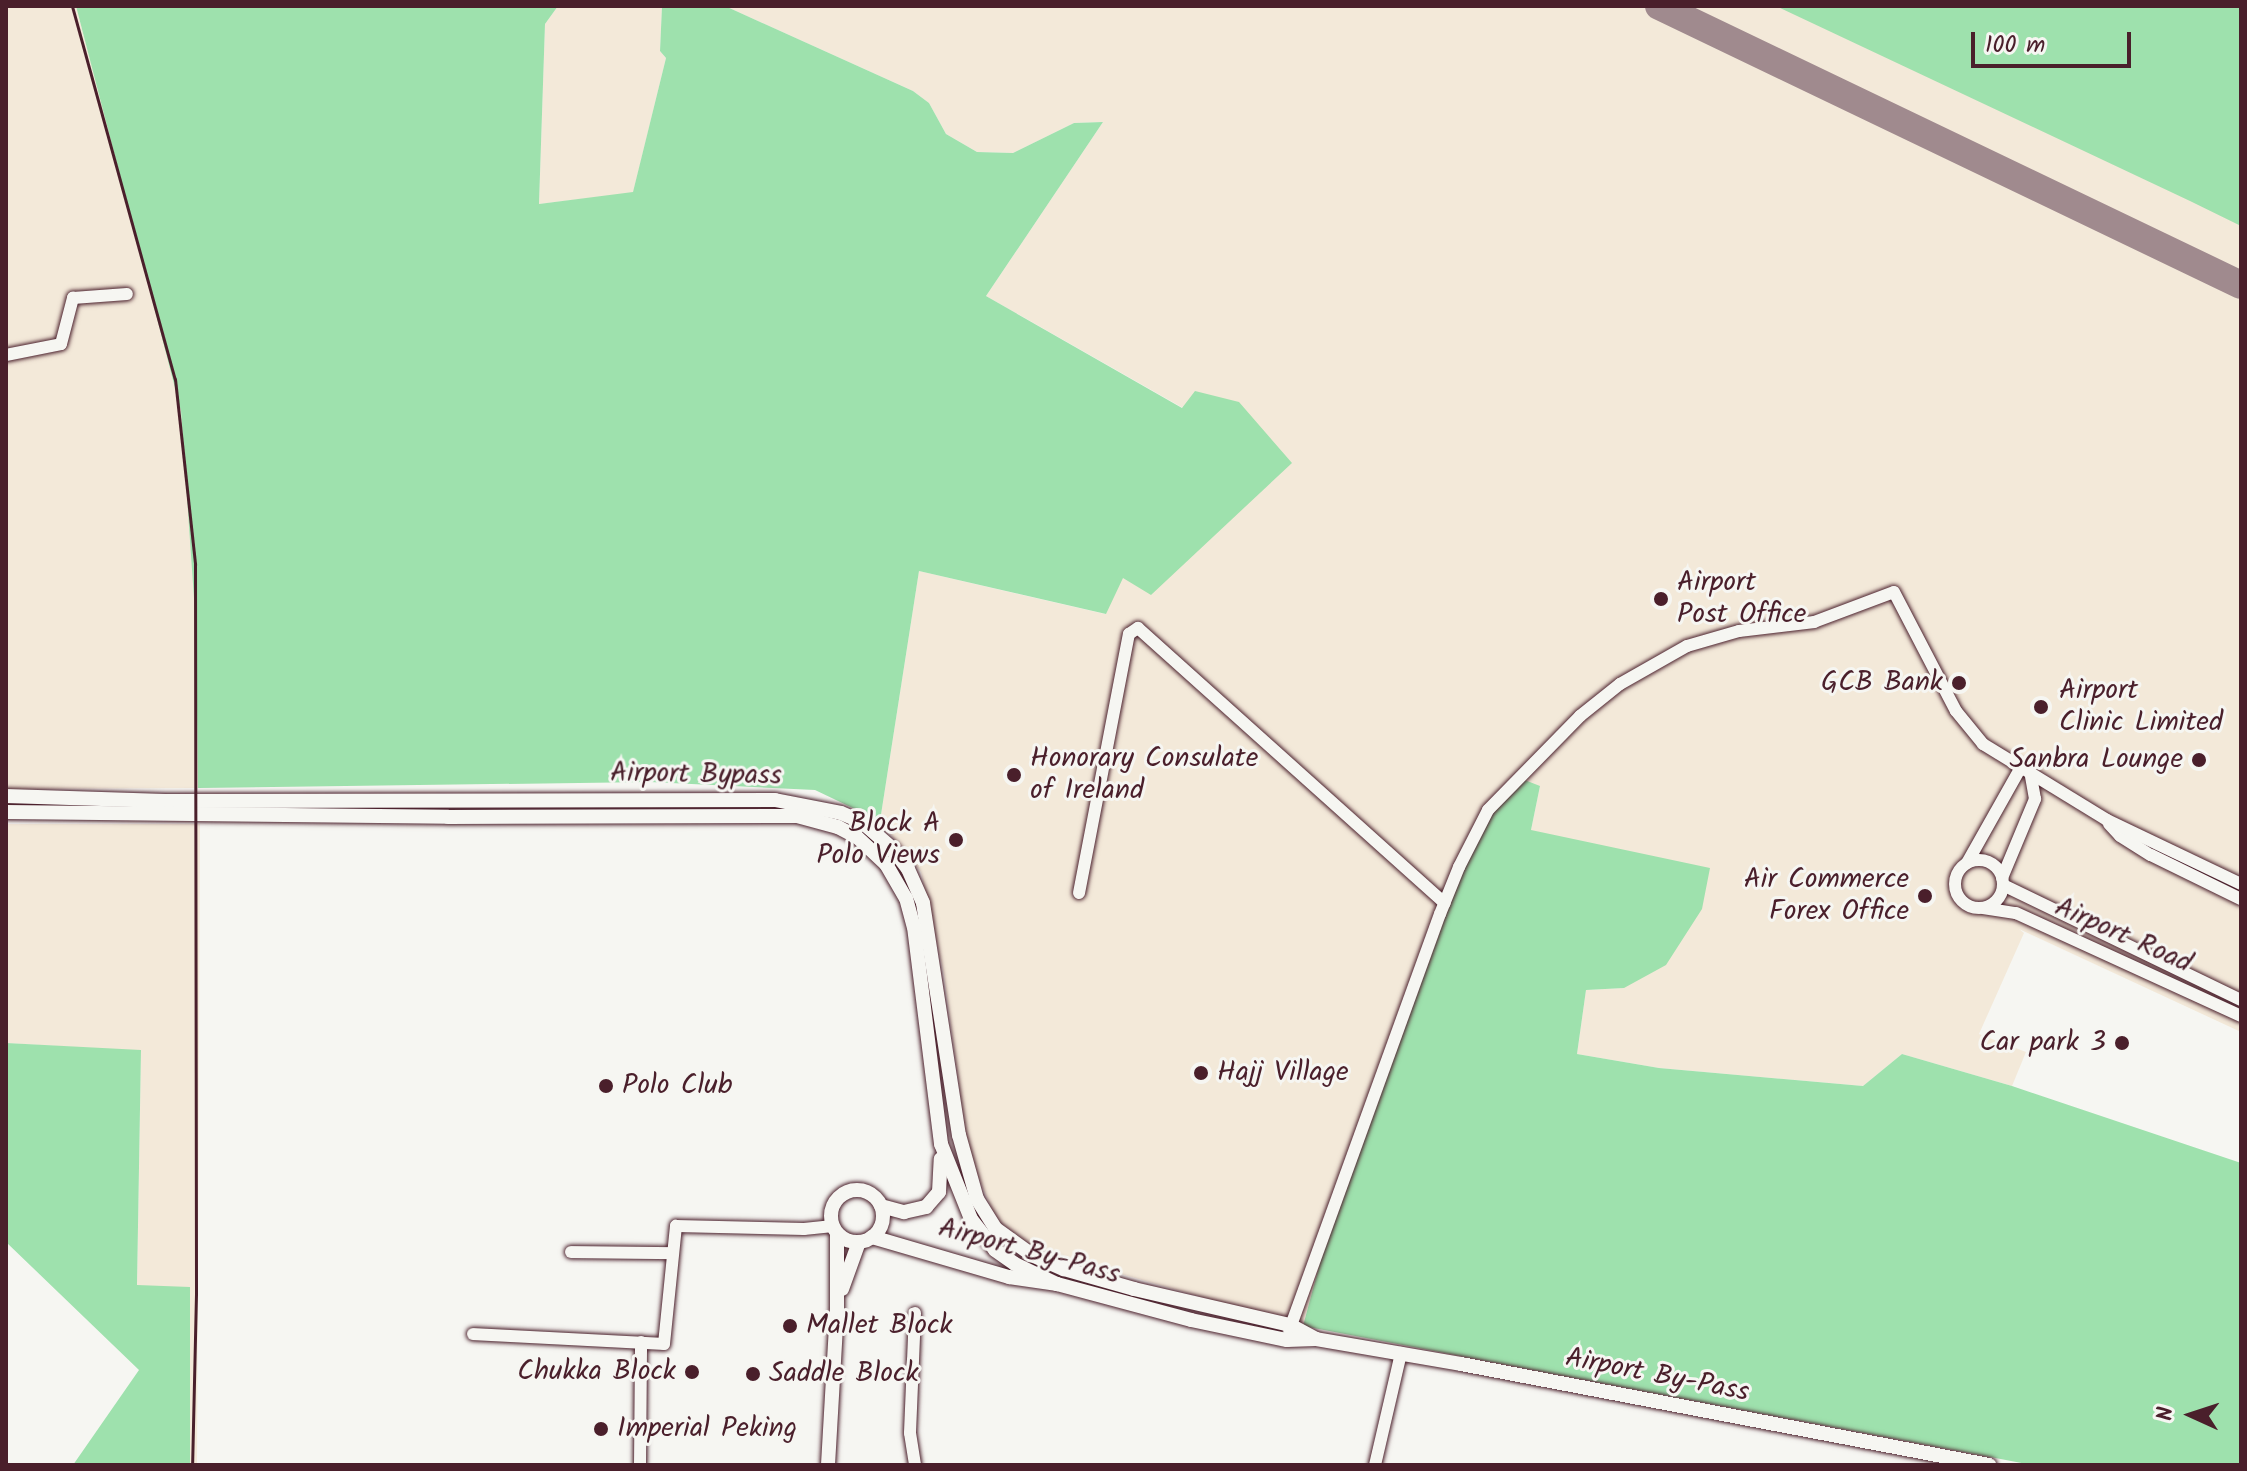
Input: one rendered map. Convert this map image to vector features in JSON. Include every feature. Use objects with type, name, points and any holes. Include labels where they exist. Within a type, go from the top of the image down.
[{"type":"main road","name":"Airport Bypass","points":[[6,796],[165,801],[775,800],[819,806],[862,822],[893,849],[908,869],[923,903],[959,1135],[977,1199],[996,1229],[1010,1241],[1064,1269]]},
{"type":"main road","name":"Airport Bypass","points":[[6,812],[448,817],[797,816],[838,827],[872,849],[886,864],[906,898],[914,927],[941,1144],[955,1185],[982,1236],[1015,1264],[1057,1284]]},
{"type":"main road","points":[[881,1206],[912,1212],[932,1201],[941,1181],[941,1144]]},
{"type":"main road","points":[[828,1465],[837,1308],[835,1230],[830,1214],[841,1194],[864,1190],[874,1196],[881,1206],[882,1224],[850,1261],[837,1308]]},
{"type":"main road","points":[[835,1230],[865,1240]]},
{"type":"main road","name":"Airport By-Pass","points":[[865,1240],[1009,1277],[1057,1284],[1191,1320],[1289,1333]]},
{"type":"main road","name":"Airport By-Pass","points":[[1064,1269],[1316,1339],[1989,1465]]},
{"type":"street","points":[[6,355],[61,344],[73,298],[127,294]]},
{"type":"street","points":[[1289,1333],[1445,903],[1488,810],[1553,741],[1620,684],[1687,646],[1739,631],[1814,622],[1894,592],[1970,731],[2025,772],[2107,820],[2241,884]]},
{"type":"street","points":[[1079,893],[1129,634],[1138,628],[1445,903]]},
{"type":"street","points":[[1983,908],[1997,900],[2035,799],[2025,772]]},
{"type":"street","name":"Airport Road","points":[[2025,772],[1955,879],[1957,893],[1964,903],[2016,913],[2241,1016]]},
{"type":"street","points":[[2107,820],[2120,836],[2151,855],[2241,899]]},
{"type":"street","name":"Airport Road","points":[[1967,863],[1988,862],[2002,882],[2241,1000]]},
{"type":"street","points":[[473,1334],[666,1343],[674,1228],[678,1225],[835,1230]]},
{"type":"street","points":[[571,1252],[673,1253]]},
{"type":"street","points":[[915,1313],[910,1433],[915,1465]]},
{"type":"street","points":[[640,1465],[641,1342]]},
{"type":"street","points":[[1375,1465],[1401,1353]]},
{"type":"shaded area","points":[[6,6],[76,6],[160,324],[181,411],[188,495],[196,627],[198,788],[6,789]]},
{"type":"shaded area","points":[[558,6],[662,6],[660,51],[666,58],[633,193],[539,204],[545,24]]},
{"type":"shaded area","points":[[725,6],[2241,6],[2241,1032],[2019,929],[2024,933],[1979,1034],[2026,1052],[2012,1086],[1902,1054],[1863,1086],[1659,1068],[1577,1054],[1586,990],[1624,988],[1531,830],[1540,786],[1349,1155],[1303,1326],[1034,1249],[996,1219],[968,1152],[944,974],[921,872],[880,821],[919,571],[1105,614],[1183,408],[986,296],[1103,122],[1074,123],[1013,153],[977,152],[946,134],[929,103],[913,91]]},
{"type":"shaded area","points":[[6,824],[200,824],[197,1465],[190,1465],[190,1288],[137,1286],[141,1051],[6,1043]]},
{"type":"green space","points":[[76,6],[558,6],[545,24],[539,204],[633,192],[666,58],[660,51],[662,6],[725,6],[913,91],[929,103],[946,134],[977,152],[1013,153],[1074,123],[1103,122],[986,296],[1182,408],[1195,391],[1239,402],[1292,463],[1151,595],[1123,578],[1106,614],[919,571],[880,821],[815,790],[650,782],[198,788],[196,627],[181,411]]},
{"type":"green space","points":[[1776,6],[2241,6],[2241,226],[2190,201]]},
{"type":"green space","points":[[1522,779],[1540,786],[1531,830],[1710,868],[1702,909],[1666,965],[1624,988],[1586,990],[1577,1054],[1659,1068],[1863,1086],[1902,1054],[2012,1086],[2241,1163],[2241,1465],[2032,1465],[1303,1326],[1349,1155],[1458,876],[1497,806]]},
{"type":"green space","points":[[6,1043],[141,1050],[137,1285],[190,1287],[190,1465],[73,1465],[139,1370],[6,1242]]},
{"type":"taxiway","points":[[1659,6],[2241,285]]},
{"type":"railway","points":[[72,6],[175,379],[195,564],[196,1294],[192,1465]]},
{"type":"place","name":"Airport Post Office","points":[[1661,599]]},
{"type":"place","name":"GCB Bank","points":[[1959,683]]},
{"type":"place","name":"Airport Clinic Limited","points":[[2041,707]]},
{"type":"place","name":"Sanbra Lounge","points":[[2199,760]]},
{"type":"place","name":"Honorary Consulate of Ireland","points":[[1014,775]]},
{"type":"place","name":"Block A Polo Views","points":[[956,840]]},
{"type":"place","name":"Air Commerce Forex Office","points":[[1925,896]]},
{"type":"place","name":"Car park 3","points":[[2122,1043]]},
{"type":"place","name":"Hajj Village","points":[[1201,1073]]},
{"type":"place","name":"Polo Club","points":[[606,1086]]},
{"type":"place","name":"Mallet Block","points":[[790,1326]]},
{"type":"place","name":"Chukka Block","points":[[692,1372]]},
{"type":"place","name":"Saddle Block","points":[[753,1374]]},
{"type":"place","name":"Imperial Peking","points":[[601,1429]]}]
